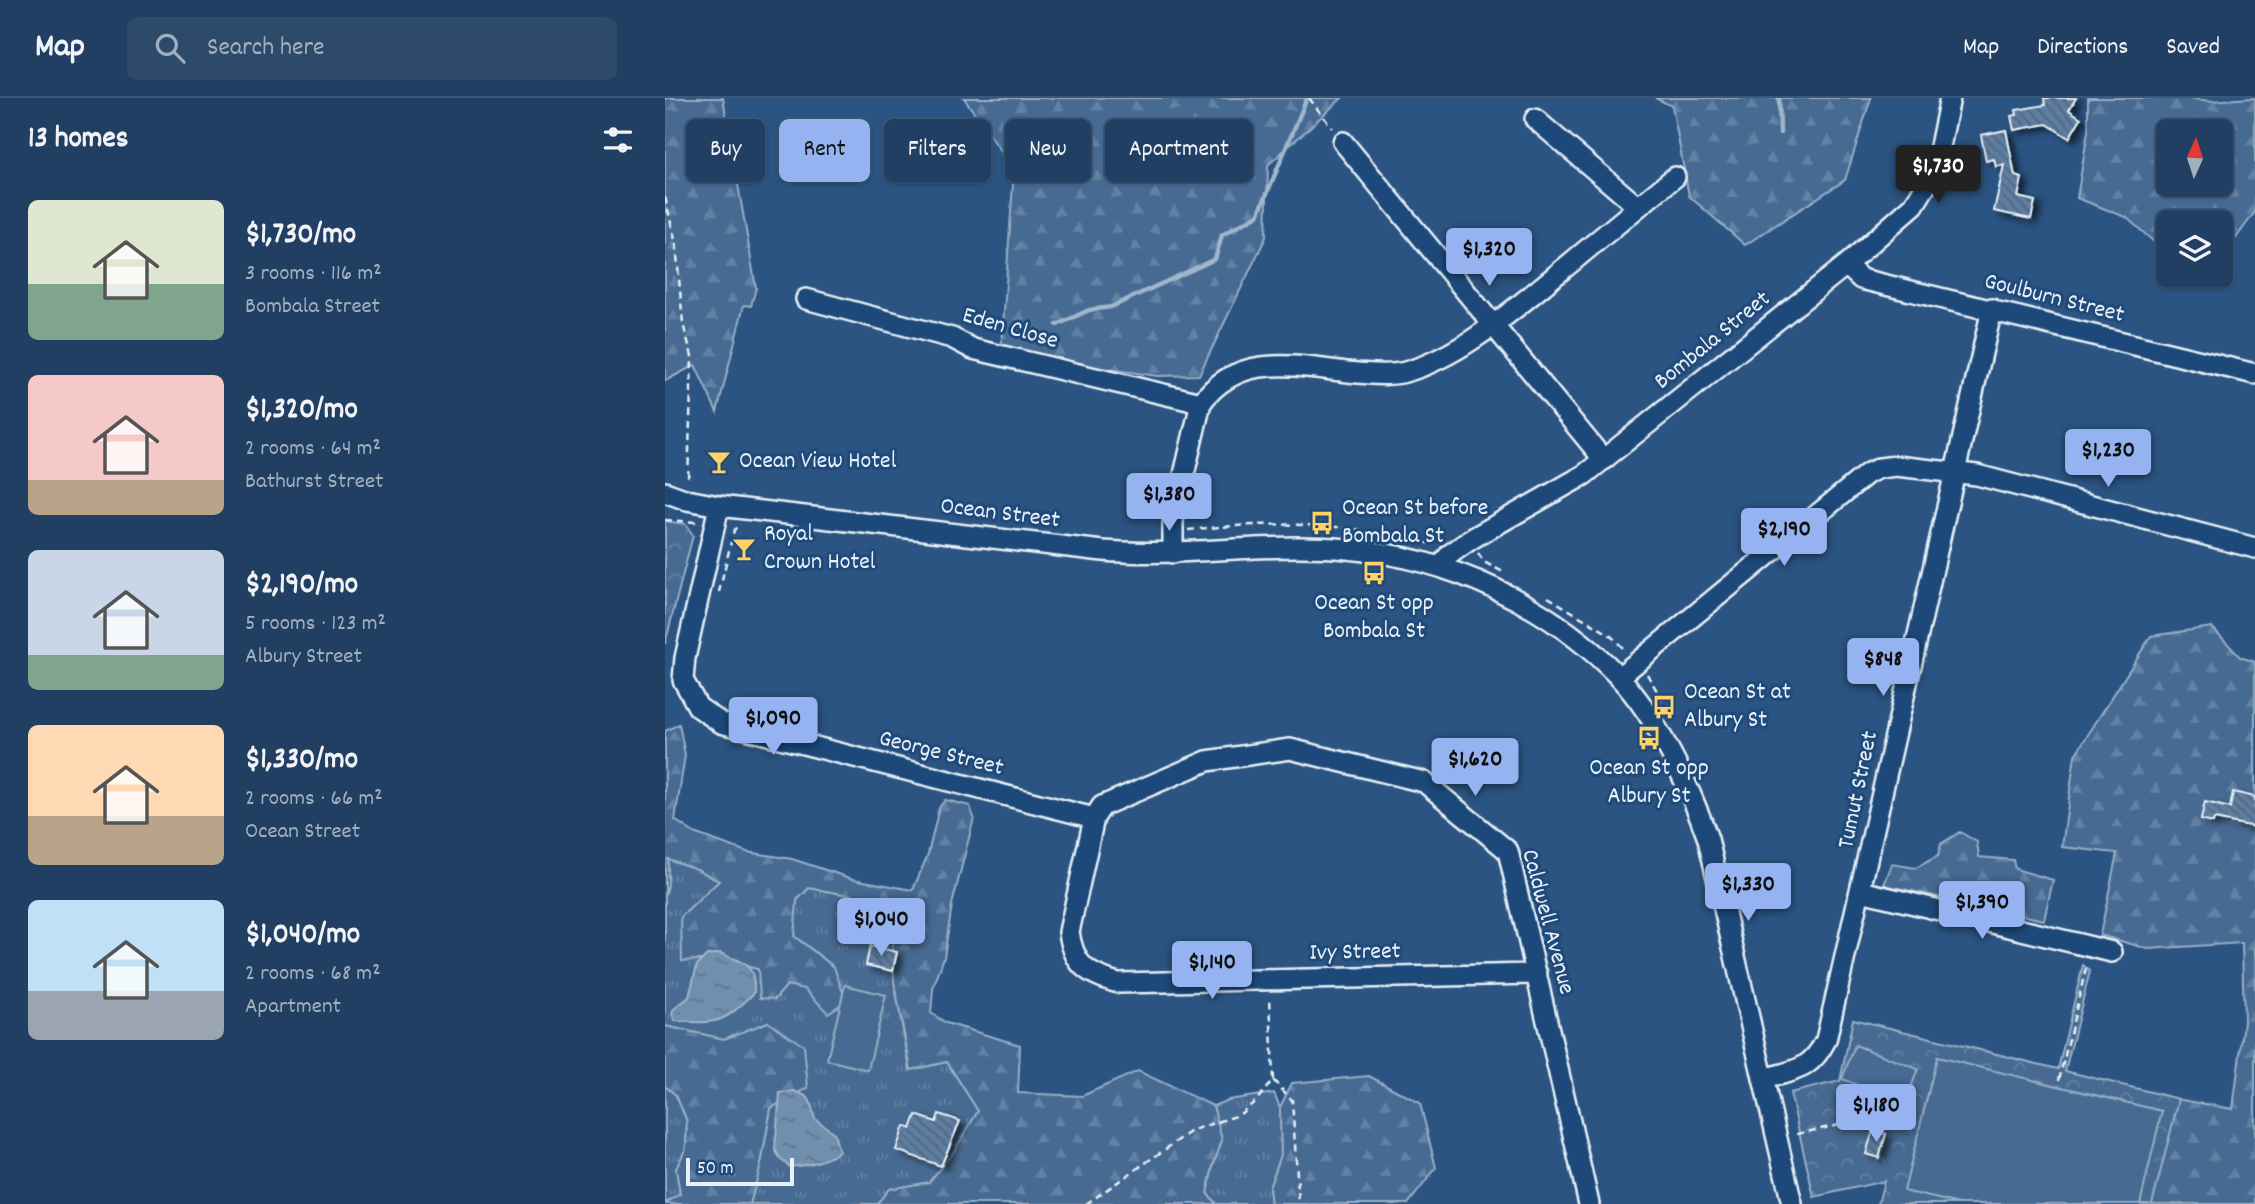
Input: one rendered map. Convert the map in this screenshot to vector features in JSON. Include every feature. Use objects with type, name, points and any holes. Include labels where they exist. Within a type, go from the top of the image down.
[{"type":"street","name":"Bombala Street","points":[[1440,567],[1450,554],[1473,538],[1584,475],[1604,460],[1846,265],[1915,205],[1930,179],[1938,156],[1950,98]]},
{"type":"street","points":[[1535,119],[1638,207]]},
{"type":"street","points":[[1343,142],[1604,460]]},
{"type":"street","points":[[1173,553],[1173,521],[1201,403],[1212,388],[1227,377],[1246,369],[1269,366],[1380,374],[1402,373],[1424,366],[1494,326],[1675,177]]},
{"type":"street","name":"Goulburn Street","points":[[1846,265],[1861,279],[2246,371]]},
{"type":"street","name":"Eden Close","points":[[806,299],[952,338],[973,349],[1201,403]]},
{"type":"street","name":"Tumut Street","points":[[1763,1079],[1800,1069],[1816,1058],[1826,1040],[1992,309]]},
{"type":"street","points":[[2246,371],[2255,359]]},
{"type":"street","points":[[1619,677],[1868,473],[1880,467],[1896,466],[1977,475],[2255,548]]},
{"type":"street","name":"Ocean Street","points":[[665,492],[687,500],[719,506],[1103,551],[1139,554],[1304,548],[1347,549],[1391,555],[1440,567],[1506,594],[1539,613],[1580,642],[1619,677],[1655,728],[1696,806],[1708,839],[1792,1204]]},
{"type":"street","name":"George Street","points":[[719,506],[685,657],[683,680],[698,708],[720,723],[1094,818]]},
{"type":"street","name":"Caldwell Avenue","points":[[1094,818],[1102,806],[1207,761],[1290,749],[1424,782],[1507,851],[1589,1204]]},
{"type":"street","name":"Ivy Street","points":[[1094,818],[1069,932],[1072,950],[1080,964],[1094,976],[1118,983],[1537,974]]},
{"type":"street","points":[[1861,891],[2112,952]]},
{"type":"path","points":[[1309,98],[1343,142]]},
{"type":"path","points":[[665,197],[676,244],[683,324],[692,356],[687,500]]},
{"type":"path","points":[[665,520],[701,522]]},
{"type":"path","points":[[719,592],[734,530],[739,525],[749,526]]},
{"type":"path","points":[[2059,1080],[2090,947]]},
{"type":"path","points":[[1086,1204],[1193,1130],[1239,1115],[1256,1101],[1273,1080],[1270,980]]},
{"type":"path","points":[[1273,1080],[1292,1100],[1299,1204]]},
{"type":"path","points":[[1849,1123],[1851,1097],[1859,1086]]},
{"type":"path","points":[[1797,1133],[1859,1121],[1875,1129]]},
{"type":"green space","points":[[665,98],[723,98],[727,119],[686,119],[686,182],[738,182],[756,288],[751,306],[744,305],[717,412],[695,365],[665,381]]},
{"type":"green space","points":[[964,98],[1342,98],[1268,165],[1266,237],[1199,375],[1158,376],[1001,354],[1013,182],[1091,182],[1091,119],[1005,119],[1005,157],[991,137],[991,119],[979,119]]},
{"type":"green space","points":[[1655,98],[1871,98],[1845,180],[1745,245],[1689,196],[1672,106]]},
{"type":"green space","points":[[2088,98],[2192,98],[2215,101],[2255,98],[2255,212],[2236,238],[2233,238],[2233,210],[2156,210],[2156,244],[2126,217],[2077,198],[2088,131]]},
{"type":"green space","points":[[665,521],[685,524],[693,535],[665,644]]},
{"type":"green space","points":[[2212,627],[2240,657],[2255,662],[2255,1204],[2142,1204],[2069,1080],[2233,1109],[2244,1022],[2242,943],[2148,949],[2100,935],[2117,853],[2062,847],[2075,755],[2151,636]]},
{"type":"green space","points":[[679,724],[685,755],[675,820],[694,833],[747,852],[792,859],[853,879],[913,890],[928,854],[939,808],[945,800],[970,806],[974,818],[952,905],[944,957],[933,989],[931,1013],[946,1023],[1020,1045],[1018,1093],[1082,1096],[1138,1071],[1213,1106],[1222,1140],[1207,1193],[1216,1204],[877,1204],[889,1189],[929,1182],[953,1153],[978,1111],[947,1062],[911,1070],[894,981],[892,924],[878,900],[809,888],[797,900],[794,936],[834,967],[846,1001],[828,1013],[805,989],[787,985],[775,999],[760,998],[758,969],[717,959],[682,961],[681,917],[719,881],[697,869],[668,859],[668,885],[665,895],[665,731]]},
{"type":"green space","points":[[1960,832],[1977,842],[1979,857],[2013,860],[2015,869],[2053,880],[2044,920],[1884,885],[1892,864],[1916,868],[1938,856],[1941,844]]},
{"type":"green space","points":[[668,859],[697,869],[719,881],[681,917],[717,959],[758,969],[775,999],[787,985],[806,989],[828,1012],[834,967],[794,936],[797,900],[809,888],[878,900],[892,924],[894,981],[910,1070],[947,1062],[978,1111],[953,1153],[929,1183],[889,1189],[877,1204],[750,1204],[761,1164],[771,1108],[768,1022],[724,1039],[665,1026],[665,895],[668,885]]},
{"type":"green space","points":[[2083,965],[2090,971],[2065,1071],[2179,1099],[2152,1204],[1878,1204],[1884,1181],[1814,1197],[1790,1093],[1840,1081],[1853,1019],[2058,1069]]},
{"type":"green space","points":[[845,985],[886,995],[868,1070],[827,1060]]},
{"type":"green space","points":[[768,1022],[804,1046],[808,1088],[771,1108],[761,1164],[750,1204],[665,1204],[680,1194],[676,1169],[686,1148],[687,1121],[676,1095],[665,1086],[665,1026],[724,1039]]},
{"type":"green space","points":[[1855,1045],[1918,1069],[1905,1103],[1842,1079]]},
{"type":"green space","points":[[1937,1057],[2162,1111],[2140,1204],[1959,1204],[1904,1191]]},
{"type":"green space","points":[[1369,1076],[1420,1103],[1436,1168],[1408,1204],[1271,1204],[1269,1188],[1281,1155],[1280,1107],[1292,1083]]},
{"type":"green space","points":[[665,1086],[676,1095],[687,1121],[686,1148],[676,1169],[680,1194],[665,1203]]},
{"type":"green space","points":[[1274,1093],[1280,1107],[1281,1155],[1269,1188],[1271,1204],[1216,1204],[1207,1193],[1222,1140],[1213,1106],[1228,1100]]},
{"type":"water","points":[[720,953],[747,966],[753,976],[754,993],[719,1020],[675,1021],[672,1014],[674,1009],[689,997],[697,965],[707,955]]},
{"type":"water","points":[[794,1091],[808,1098],[815,1119],[834,1133],[839,1152],[815,1162],[790,1167],[780,1159],[775,1149],[780,1093]]},
{"type":"building","points":[[2044,98],[2076,98],[2069,110],[2081,118],[2069,138],[2047,124],[2014,130],[2011,116],[2017,115],[2016,110],[2045,105]]},
{"type":"building","points":[[2006,130],[2015,176],[2022,178],[2018,197],[2035,201],[2031,219],[1994,211],[2004,165],[1996,167],[1994,159],[1986,161],[1981,135]]},
{"type":"building","points":[[2233,792],[2255,797],[2255,827],[2214,819],[2213,823],[2201,820],[2205,802],[2230,808]]},
{"type":"building","points":[[870,946],[897,952],[893,971],[866,965]]},
{"type":"building","points":[[939,1114],[960,1121],[941,1166],[896,1150],[904,1126],[911,1129],[916,1115],[936,1122]]},
{"type":"building","points":[[1873,1130],[1886,1134],[1879,1158],[1866,1154]]},
{"type":"waterway","points":[[1057,325],[1089,310],[1111,307],[1215,259],[1222,235],[1258,215],[1307,98]]},
{"type":"waterway","points":[[1779,98],[1780,133]]},
{"type":"place","name":"Ocean View Hotel","points":[[719,462]]},
{"type":"place","name":"Ocean St before Bombala St","points":[[1322,523]]},
{"type":"place","name":"Royal Crown Hotel","points":[[744,549]]},
{"type":"place","name":"Ocean St opp Bombala St","points":[[1374,573]]},
{"type":"place","name":"Ocean St at Albury St","points":[[1664,707]]},
{"type":"place","name":"Ocean St opp Albury St","points":[[1649,738]]}]
